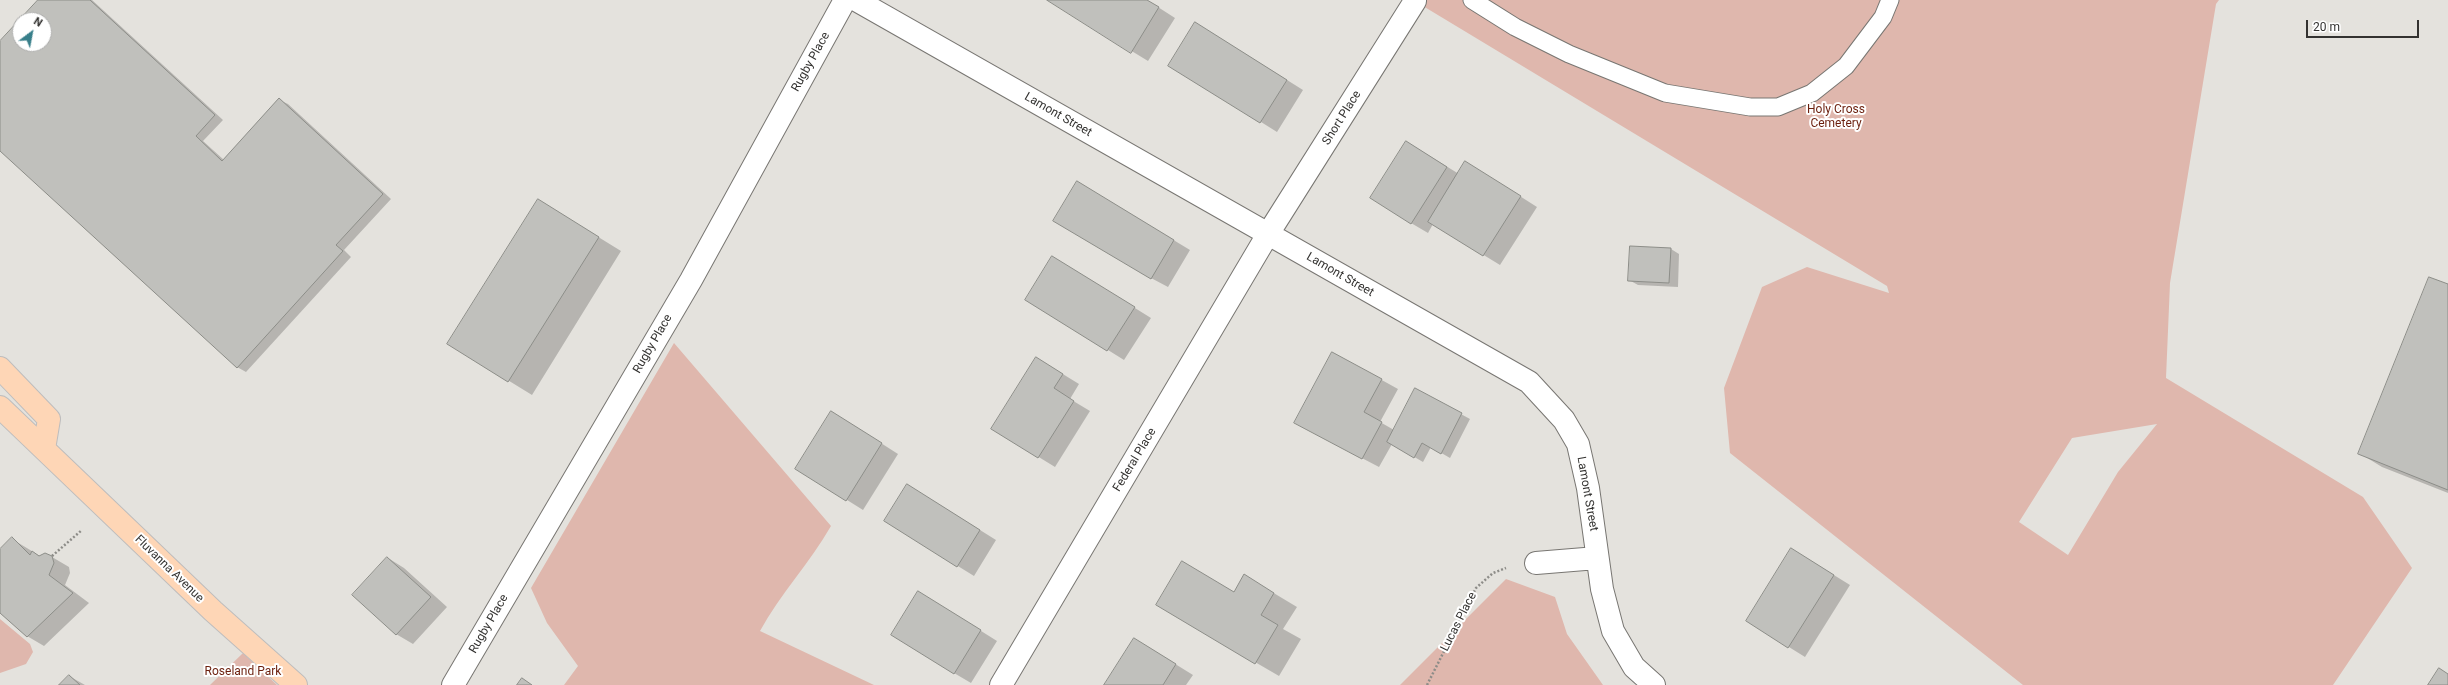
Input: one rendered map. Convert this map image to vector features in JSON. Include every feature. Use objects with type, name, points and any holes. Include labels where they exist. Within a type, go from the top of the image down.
[{"type":"main road","points":[[0,368],[49,419],[44,449]]},
{"type":"main road","name":"Fluvanna Avenue","points":[[0,407],[213,611],[296,685]]},
{"type":"street","name":"Rugby Place","points":[[454,685],[690,280],[845,0]]},
{"type":"street","name":"Lamont Street","points":[[856,0],[1529,382],[1564,420],[1578,444],[1588,488],[1602,589],[1613,631],[1634,667],[1654,685]]},
{"type":"street","name":"Short Place","points":[[1268,234],[1416,1]]},
{"type":"street","name":"Federal Place","points":[[1001,685],[1268,234]]},
{"type":"street","points":[[1536,563],[1597,558]]},
{"type":"lane","points":[[1472,0],[1515,27],[1569,54],[1665,94],[1750,107],[1778,107],[1812,93],[1846,66],[1883,17],[1890,0]]},
{"type":"path","points":[[52,556],[82,530]]},
{"type":"path","name":"Lucas Place","points":[[1427,685],[1476,588],[1493,573],[1512,566],[1536,563]]},
{"type":"green space","name":"Holy Cross Cemetery","points":[[1413,0],[2219,0],[2216,4],[2170,283],[2166,378],[2363,497],[2412,568],[2333,685],[2023,685],[1730,453],[1724,388],[1762,287],[1807,267],[1889,293],[1887,286]],"holes":[[[2157,424],[2118,472],[2068,555],[2019,522],[2072,438]]]},
{"type":"green space","points":[[674,343],[831,526],[814,553],[768,617],[760,631],[874,685],[564,685],[578,666],[547,623],[531,588]]},
{"type":"green space","points":[[1506,579],[1555,597],[1567,634],[1603,685],[1400,685]]},
{"type":"green space","points":[[0,619],[30,644],[33,652],[26,664],[0,673]]},
{"type":"green space","name":"Roseland Park","points":[[243,653],[277,685],[210,685]]},
{"type":"building","points":[[38,0],[90,0],[215,115],[196,136],[222,161],[279,98],[383,194],[336,245],[343,251],[237,368],[0,151],[0,41],[12,28],[12,52],[52,52],[52,12],[27,12]]},
{"type":"building","points":[[1047,0],[1147,0],[1159,7],[1131,53]]},
{"type":"building","points":[[1195,22],[1287,80],[1260,123],[1168,66]]},
{"type":"building","points":[[1406,141],[1447,167],[1411,224],[1370,198]]},
{"type":"building","points":[[1465,161],[1521,196],[1483,256],[1428,222]]},
{"type":"building","points":[[1077,181],[1174,240],[1151,279],[1053,221]]},
{"type":"building","points":[[538,199],[599,237],[508,382],[447,344]]},
{"type":"building","points":[[1630,246],[1671,248],[1669,283],[1628,281]]},
{"type":"building","points":[[1052,256],[1135,307],[1107,351],[1025,300]]},
{"type":"building","points":[[2429,277],[2448,284],[2448,490],[2358,454]]},
{"type":"building","points":[[1332,352],[1382,379],[1364,412],[1382,422],[1362,459],[1294,423]]},
{"type":"building","points":[[1036,357],[1063,374],[1054,388],[1074,401],[1038,458],[991,429]]},
{"type":"building","points":[[1415,388],[1462,413],[1441,454],[1422,443],[1414,458],[1387,442]]},
{"type":"building","points":[[831,411],[882,443],[846,501],[795,469]]},
{"type":"building","points":[[907,484],[980,530],[957,567],[884,521]]},
{"type":"building","points":[[12,537],[30,555],[32,551],[39,556],[45,553],[52,556],[54,563],[49,575],[73,593],[27,637],[0,613],[0,549]]},
{"type":"building","points":[[1791,548],[1834,575],[1788,648],[1746,621]]},
{"type":"building","points":[[387,557],[431,597],[396,635],[352,595]]},
{"type":"building","points":[[1182,561],[1234,592],[1244,574],[1274,593],[1261,615],[1278,625],[1255,664],[1156,605]]},
{"type":"building","points":[[918,591],[981,630],[954,674],[891,635]]},
{"type":"building","points":[[1134,638],[1176,664],[1163,685],[1104,685]]},
{"type":"building","points":[[2439,668],[2448,674],[2448,685],[2428,685]]},
{"type":"building","points":[[69,675],[80,685],[59,685]]},
{"type":"building","points":[[522,678],[532,685],[517,685]]}]
